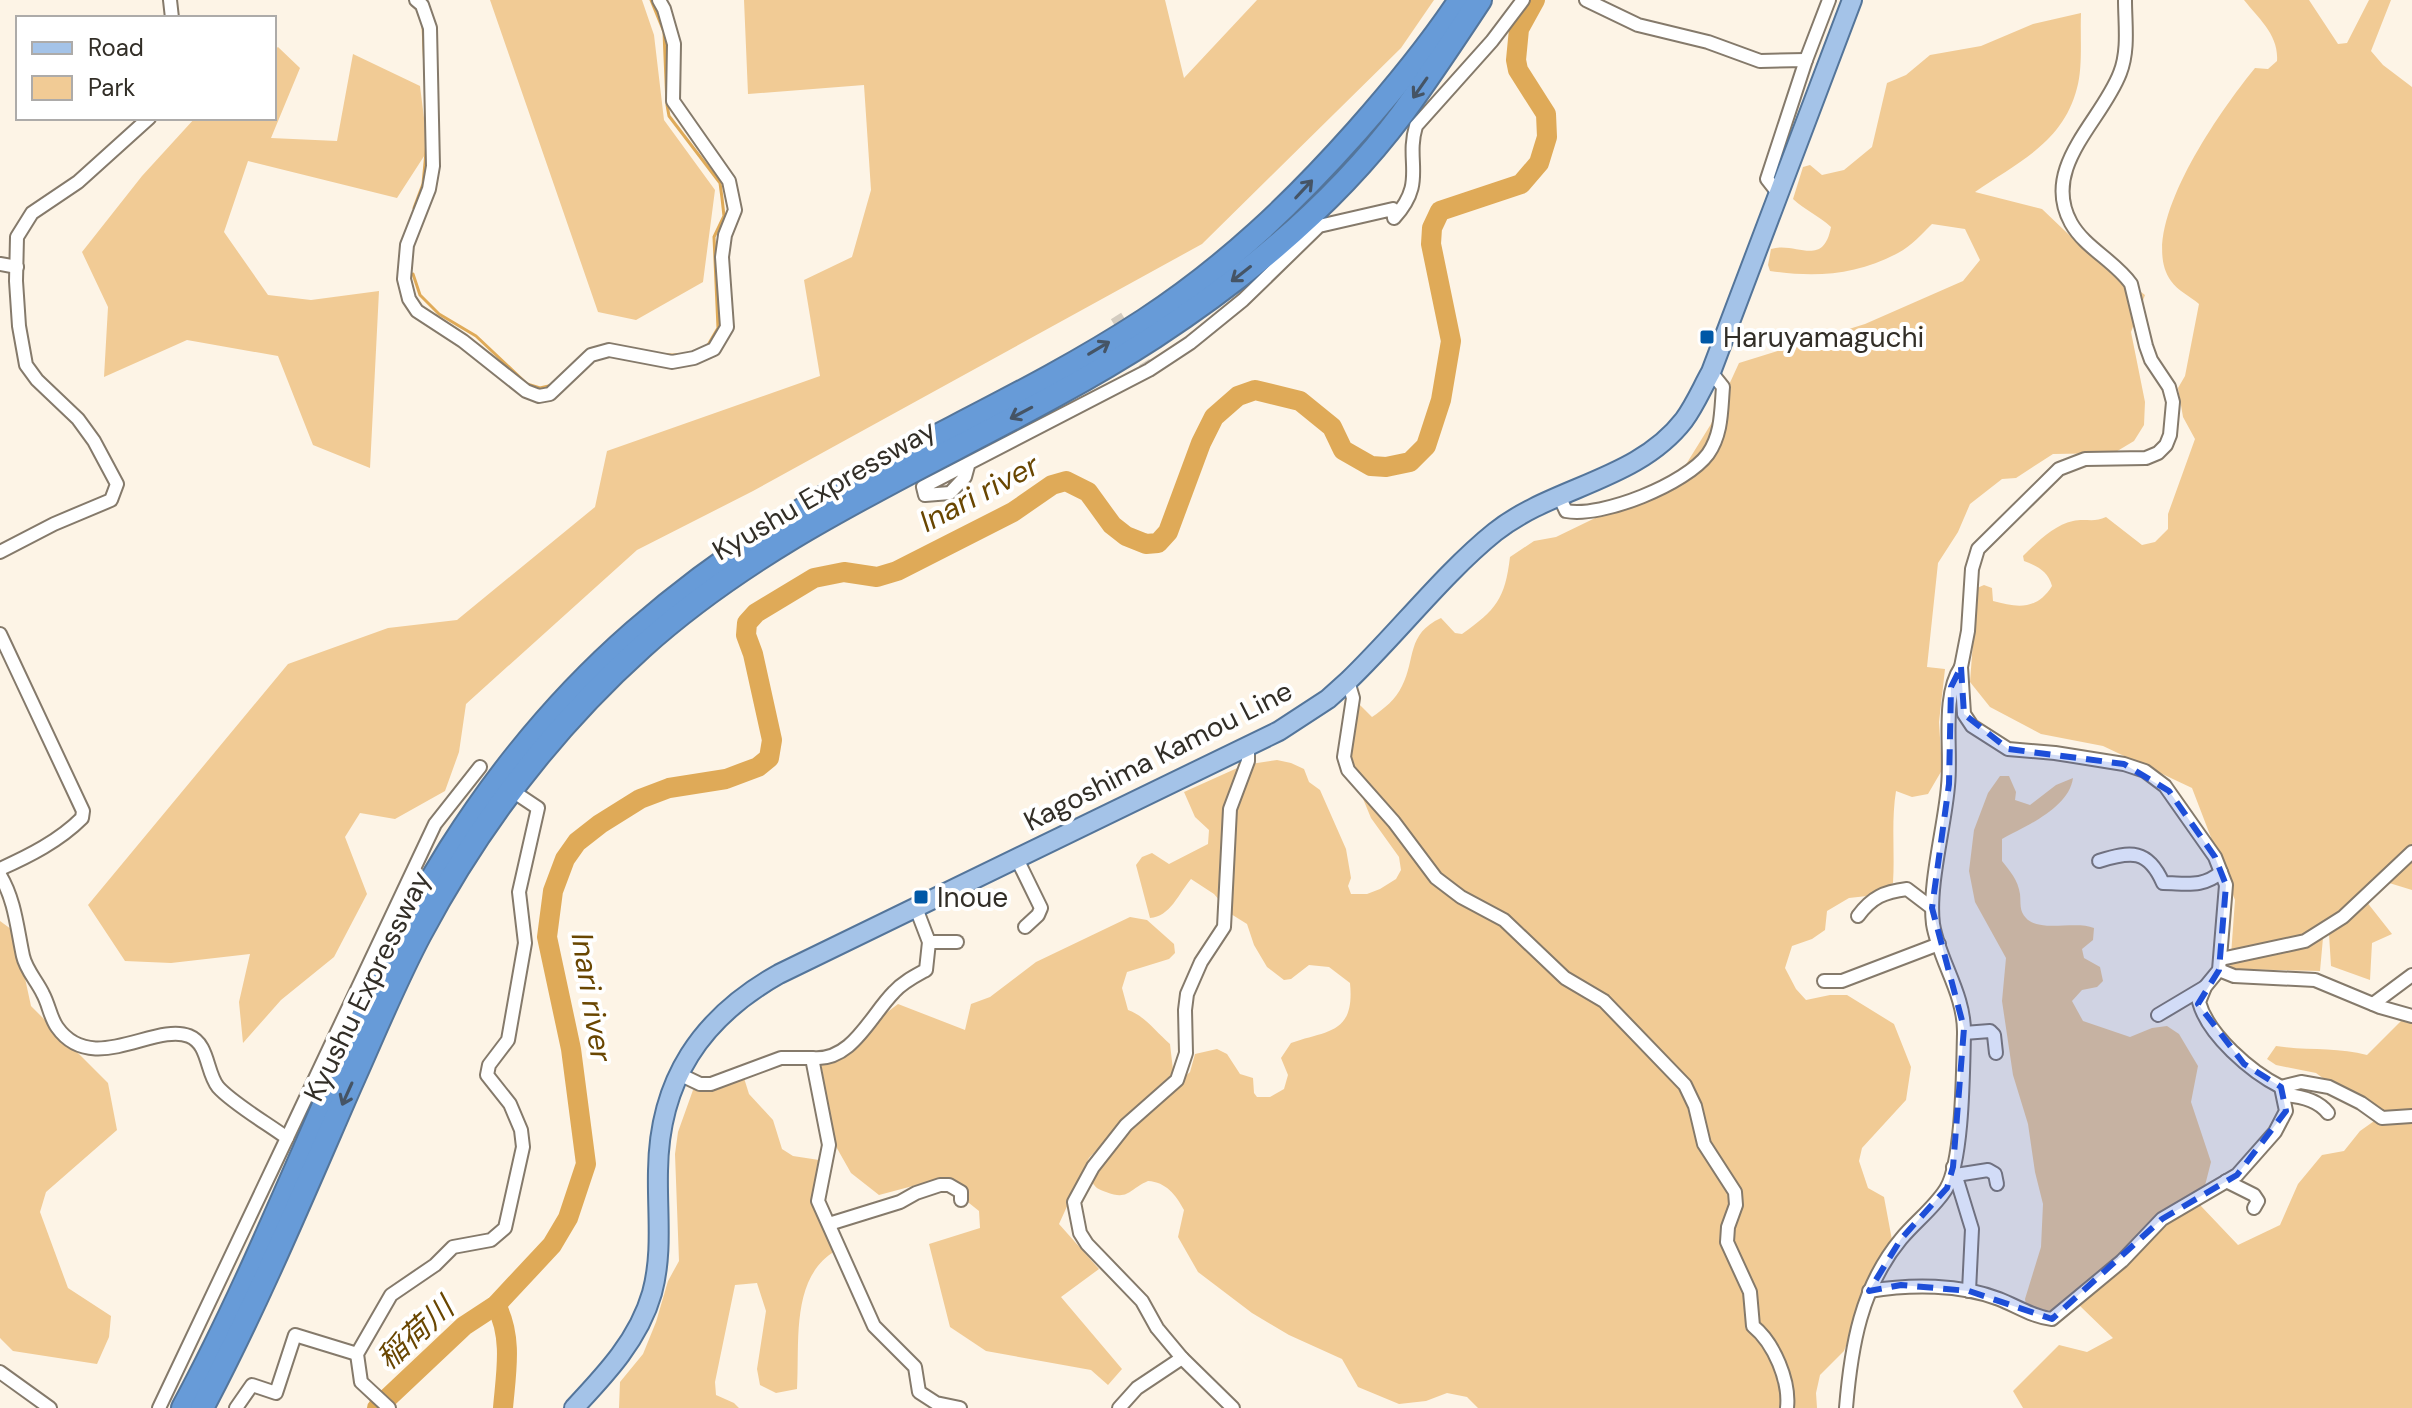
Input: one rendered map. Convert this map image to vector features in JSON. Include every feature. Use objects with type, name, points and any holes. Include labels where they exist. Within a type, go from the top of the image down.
[{"type":"highway","name":"Kyushu Expressway","points":[[183,1408],[267,1236],[371,997],[405,928],[450,849],[488,795],[526,744],[579,685],[632,634],[693,584],[773,528],[846,485],[1085,356],[1144,321],[1200,282],[1252,240],[1295,199],[1383,102],[1435,39],[1460,0]]},
{"type":"highway","name":"Kyushu Expressway","points":[[202,1408],[282,1242],[420,935],[465,858],[501,805],[540,754],[592,695],[643,646],[704,596],[782,543],[854,501],[1096,372],[1154,337],[1221,290],[1266,254],[1358,166],[1400,116],[1480,0]]},
{"type":"main road","name":"Kagoshima Kamou Line","points":[[574,1408],[623,1352],[640,1324],[652,1293],[660,1233],[659,1149],[666,1106],[679,1074],[710,1027],[729,1007],[752,989],[1248,748],[1328,699],[1496,532],[1528,511],[1622,470],[1651,451],[1684,420],[1711,372],[1852,0]]},
{"type":"street","points":[[416,0],[422,5],[430,28],[433,166],[429,189],[407,245],[404,279],[409,299],[417,311],[463,341],[526,391],[539,396],[550,394],[591,355],[609,350],[672,362],[694,358],[714,349],[727,327],[722,257],[725,235],[735,210],[729,181],[673,101],[674,44],[659,0]]},
{"type":"street","points":[[968,466],[1149,370],[1190,343],[1253,291],[1319,226],[1393,209],[1394,218],[1411,194],[1415,182],[1416,126],[1492,41],[1523,0]]},
{"type":"street","points":[[1586,0],[1638,25],[1708,42],[1760,61],[1806,60]]},
{"type":"street","points":[[1778,193],[1767,179],[1829,0]]},
{"type":"street","points":[[2125,0],[2126,53],[2121,71],[2106,101],[2074,149],[2065,172],[2063,195],[2070,222],[2083,239],[2131,284],[2146,346],[2151,360],[2169,387],[2173,402],[2170,435],[2158,453],[2146,458],[2085,459],[2059,469],[1978,549],[1972,569],[1968,631],[1961,667],[1964,714],[1972,726],[2008,749],[2124,764],[2157,778],[2169,791],[2215,857],[2226,885],[2220,965],[2205,987],[2199,1002],[2201,1008],[2244,1064],[2283,1091],[2325,1108],[2328,1113]]},
{"type":"street","points":[[0,552],[54,524],[111,500],[117,484],[94,441],[78,419],[37,380],[26,365],[19,326],[17,237],[32,213],[78,182],[147,120]]},
{"type":"street","points":[[0,264],[17,267]]},
{"type":"street","points":[[1559,496],[1566,511],[1579,513],[1637,501],[1707,455],[1719,432],[1723,387],[1711,372]]},
{"type":"street","points":[[0,634],[83,811],[82,818],[60,836],[0,872],[11,893],[24,961],[44,996],[57,1028],[68,1039],[93,1048],[123,1046],[175,1034],[190,1036],[203,1048],[209,1072],[219,1089],[287,1138]]},
{"type":"street","points":[[1846,1408],[1854,1338],[1869,1291],[1895,1247],[1947,1188],[1955,1171],[1964,1033],[1959,1000],[1934,928],[1932,908],[1949,784],[1951,687],[1961,667]]},
{"type":"street","points":[[1348,681],[1353,698],[1344,757],[1348,770],[1394,822],[1436,878],[1461,897],[1504,920],[1565,978],[1604,1001],[1685,1085],[1695,1106],[1704,1144],[1735,1192],[1736,1205],[1728,1227],[1727,1242],[1750,1292],[1753,1326],[1763,1334],[1778,1366],[1787,1392],[1787,1408]]},
{"type":"street","points":[[1233,1408],[1182,1358],[1157,1328],[1142,1301],[1080,1233],[1074,1202],[1093,1167],[1126,1125],[1177,1080],[1186,1053],[1187,994],[1201,962],[1224,927],[1230,809],[1248,761],[1248,748]]},
{"type":"street","points":[[159,1408],[435,824],[480,767]]},
{"type":"street","points":[[389,1408],[361,1382],[357,1354],[391,1295],[435,1265],[453,1247],[491,1240],[505,1228],[523,1147],[510,1104],[487,1075],[489,1065],[508,1040],[525,943],[519,892],[538,808],[520,796]]},
{"type":"street","points":[[2220,965],[2305,941],[2343,917],[2412,852]]},
{"type":"street","points":[[2099,861],[2127,855],[2146,857],[2155,866],[2163,883],[2211,881],[2221,872]]},
{"type":"street","points":[[1017,859],[1041,908],[1025,927]]},
{"type":"street","points":[[1858,916],[1879,895],[1907,889],[1932,908]]},
{"type":"street","points":[[679,1074],[700,1084],[711,1084],[781,1058],[823,1059],[839,1053],[874,1019],[894,991],[926,970],[929,942],[916,908]]},
{"type":"street","points":[[929,942],[957,942]]},
{"type":"street","points":[[1824,981],[1842,981],[1939,944]]},
{"type":"street","points":[[2220,965],[2234,976],[2315,980],[2412,1016]]},
{"type":"street","points":[[2373,1004],[2412,975]]},
{"type":"street","points":[[2158,1015],[2205,987]]},
{"type":"street","points":[[1964,1033],[1990,1031],[1994,1035],[1996,1053]]},
{"type":"street","points":[[812,1058],[829,1145],[818,1201],[874,1326],[915,1367],[919,1392],[936,1403],[960,1408]]},
{"type":"street","points":[[2283,1091],[2301,1082],[2329,1087],[2382,1118],[2412,1116]]},
{"type":"street","points":[[1869,1291],[1901,1285],[1969,1291],[1998,1298],[2040,1317],[2052,1319],[2122,1261],[2162,1219],[2237,1175],[2275,1132],[2286,1111],[2283,1091]]},
{"type":"street","points":[[1955,1171],[1988,1170],[1995,1174],[1997,1184]]},
{"type":"street","points":[[1955,1171],[1972,1229],[1969,1291]]},
{"type":"street","points":[[2226,1181],[2254,1195],[2258,1201],[2254,1208]]},
{"type":"street","points":[[829,1224],[900,1202],[940,1185],[949,1185],[961,1192],[961,1200]]},
{"type":"street","points":[[236,1408],[252,1385],[276,1393],[295,1335],[357,1354]]},
{"type":"street","points":[[1119,1408],[1137,1388],[1182,1358]]},
{"type":"street","points":[[0,1372],[50,1408]]},
{"type":"highlighted area","points":[[1961,667],[1964,714],[2008,749],[2124,764],[2169,791],[2215,857],[2226,885],[2219,970],[2198,1004],[2244,1064],[2281,1087],[2286,1111],[2237,1175],[2162,1219],[2052,1319],[1969,1291],[1901,1285],[1869,1291],[1901,1239],[1947,1188],[1953,1167],[1964,1028],[1932,908],[1949,784],[1951,687]]},
{"type":"green space","points":[[490,0],[642,0],[654,35],[664,120],[715,190],[703,282],[636,320],[598,312]]},
{"type":"green space","points":[[744,0],[1165,0],[1184,78],[1257,0],[1434,0],[1401,48],[1202,244],[753,491],[637,550],[466,704],[459,752],[445,791],[395,819],[360,813],[345,837],[367,894],[334,957],[281,1000],[243,1043],[239,1002],[250,954],[171,963],[125,961],[88,905],[288,664],[388,628],[457,620],[595,507],[607,451],[820,376],[804,280],[852,257],[871,190],[864,85],[748,94]]},
{"type":"green space","points":[[2244,0],[2309,0],[2338,44],[2347,43],[2369,0],[2391,0],[2371,51],[2383,65],[2412,87],[2412,890],[2373,878],[2323,938],[2320,971],[2230,969],[2235,900],[2192,788],[2103,746],[2041,734],[1990,707],[1970,682],[1977,588],[1984,585],[1992,588],[1993,601],[2011,605],[2026,605],[2040,599],[2052,586],[2048,576],[2024,561],[2023,556],[2046,535],[2066,523],[2106,517],[2142,545],[2155,542],[2168,529],[2168,514],[2195,439],[2183,417],[2178,388],[2185,376],[2199,304],[2171,281],[2163,259],[2164,232],[2187,170],[2223,111],[2255,68],[2268,69],[2277,61],[2271,35]]},
{"type":"green space","points":[[2081,13],[2079,79],[2061,123],[2037,149],[1975,192],[2042,209],[2086,251],[2145,295],[2131,332],[2145,402],[2144,425],[2134,441],[2114,453],[2053,454],[2016,478],[2002,479],[1970,504],[1958,532],[1938,563],[1927,667],[1945,669],[1939,722],[1942,770],[1928,794],[1912,797],[1896,791],[1893,883],[1867,896],[1849,898],[1827,911],[1825,930],[1812,939],[1792,946],[1785,968],[1806,1000],[1847,995],[1894,1024],[1911,1067],[1906,1100],[1862,1148],[1859,1161],[1868,1188],[1884,1197],[1892,1240],[1880,1259],[1844,1351],[1820,1375],[1817,1408],[1478,1408],[1467,1397],[1447,1393],[1426,1401],[1399,1404],[1358,1387],[1342,1359],[1289,1335],[1252,1313],[1198,1272],[1178,1237],[1184,1210],[1174,1194],[1165,1187],[1148,1181],[1120,1195],[1099,1189],[1091,1180],[1122,1135],[1190,1072],[1195,1054],[1217,1049],[1227,1054],[1240,1074],[1253,1078],[1257,1097],[1270,1097],[1284,1089],[1288,1075],[1281,1058],[1291,1043],[1336,1028],[1348,1012],[1350,1000],[1350,983],[1329,967],[1309,965],[1291,979],[1284,980],[1267,967],[1254,945],[1247,924],[1231,914],[1214,894],[1191,879],[1169,909],[1150,918],[1136,865],[1142,857],[1152,853],[1169,864],[1208,844],[1209,830],[1195,817],[1184,792],[1244,765],[1277,760],[1304,769],[1309,782],[1320,790],[1346,849],[1351,894],[1367,894],[1396,879],[1401,870],[1399,857],[1371,818],[1347,760],[1354,710],[1358,703],[1372,717],[1393,699],[1406,676],[1417,639],[1430,624],[1441,618],[1455,633],[1462,634],[1483,618],[1502,593],[1510,557],[1534,541],[1556,537],[1622,505],[1685,466],[1711,424],[1739,363],[1865,324],[1963,281],[1980,260],[1965,229],[1932,224],[1898,253],[1852,270],[1804,274],[1770,271],[1768,265],[1771,249],[1815,250],[1827,240],[1831,227],[1793,199],[1803,167],[1810,165],[1822,175],[1844,170],[1872,147],[1887,83],[1906,75],[1930,55],[1981,46],[2033,24]]},
{"type":"green space","points":[[278,47],[300,68],[271,138],[337,141],[353,54],[420,86],[428,150],[397,198],[248,161],[224,232],[268,295],[311,300],[379,291],[370,468],[313,445],[278,356],[187,340],[104,377],[108,307],[82,252],[142,176],[193,120],[276,120]]},
{"type":"green space","points":[[2000,776],[2009,776],[2016,792],[2015,800],[2030,805],[2056,785],[2073,778],[2070,789],[2055,807],[2002,839],[2002,861],[2017,884],[2022,913],[2026,918],[2040,925],[2094,928],[2093,940],[2082,949],[2084,958],[2100,967],[2103,981],[2097,987],[2082,990],[2072,1001],[2083,1021],[2130,1037],[2167,1026],[2179,1034],[2198,1066],[2191,1102],[2211,1162],[2200,1205],[2238,1245],[2280,1225],[2298,1184],[2322,1155],[2344,1151],[2360,1131],[2377,1119],[2316,1073],[2276,1065],[2267,1059],[2276,1046],[2367,1055],[2412,1010],[2412,1408],[2023,1408],[2013,1391],[2059,1345],[2087,1352],[2113,1338],[2069,1299],[2049,1311],[2026,1306],[2025,1299],[2041,1247],[2043,1204],[2028,1124],[2013,1075],[2002,1001],[2006,958],[1975,902],[1969,871],[1974,830],[1988,793]]},
{"type":"green space","points":[[2366,901],[2392,934],[2372,943],[2370,980],[2331,966],[2329,934]]},
{"type":"green space","points":[[1130,917],[1147,920],[1174,944],[1175,953],[1169,959],[1127,972],[1122,988],[1128,1010],[1145,1020],[1170,1044],[1173,1070],[1166,1085],[1146,1098],[1089,1158],[1059,1224],[1099,1269],[1061,1297],[1122,1369],[1108,1385],[1091,1370],[986,1351],[950,1327],[929,1244],[980,1228],[979,1211],[939,1179],[879,1195],[851,1173],[834,1143],[821,1063],[898,1004],[965,1030],[971,1004],[990,997],[1036,962]]},
{"type":"green space","points":[[0,921],[15,932],[31,1006],[108,1083],[117,1130],[46,1192],[40,1212],[68,1288],[111,1316],[109,1337],[97,1364],[13,1351],[0,1338]]},
{"type":"green space","points":[[744,1078],[749,1094],[773,1120],[782,1149],[793,1156],[819,1160],[814,1197],[835,1251],[810,1278],[804,1295],[798,1333],[797,1389],[776,1393],[760,1385],[757,1369],[766,1311],[757,1283],[735,1285],[715,1382],[716,1395],[739,1408],[619,1408],[620,1382],[643,1354],[668,1281],[679,1261],[675,1154],[678,1132],[693,1090],[708,1089]]},
{"type":"waterway","points":[[651,0],[664,32],[669,116],[720,183],[724,216],[714,237],[718,328],[708,345]]},
{"type":"waterway","name":"Inari river","points":[[377,1408],[464,1326],[496,1305],[552,1245],[568,1218],[586,1164],[571,1049],[547,937],[553,891],[565,859],[577,842],[640,799],[669,788],[726,779],[758,767],[769,758],[772,740],[746,635],[747,623],[756,613],[814,578],[844,572],[877,577],[897,571],[1013,512],[1052,485],[1066,481],[1088,492],[1112,525],[1126,536],[1146,544],[1158,543],[1168,532],[1201,443],[1214,417],[1238,396],[1255,390],[1300,401],[1332,427],[1343,450],[1371,466],[1386,467],[1410,462],[1426,446],[1441,400],[1451,341],[1431,244],[1432,228],[1440,211],[1521,184],[1539,163],[1547,137],[1546,114],[1518,70],[1516,60],[1519,29],[1535,0]]},
{"type":"waterway","points":[[423,26],[425,70]]},
{"type":"waterway","points":[[414,208],[423,184],[427,142]]},
{"type":"waterway","points":[[413,274],[420,295],[439,314],[476,336],[527,384],[540,388],[553,385]]},
{"type":"waterway","points":[[662,355],[679,355]]},
{"type":"waterway","points":[[496,1305],[506,1342],[503,1408]]},
{"type":"tunnel","points":[[1116,316],[1149,370]]},
{"type":"place","name":"Haruyamaguchi","points":[[1707,337]]},
{"type":"place","name":"Inoue","points":[[921,897]]},
{"type":"water label","name":"稲荷川","points":[[415,1333]]}]
